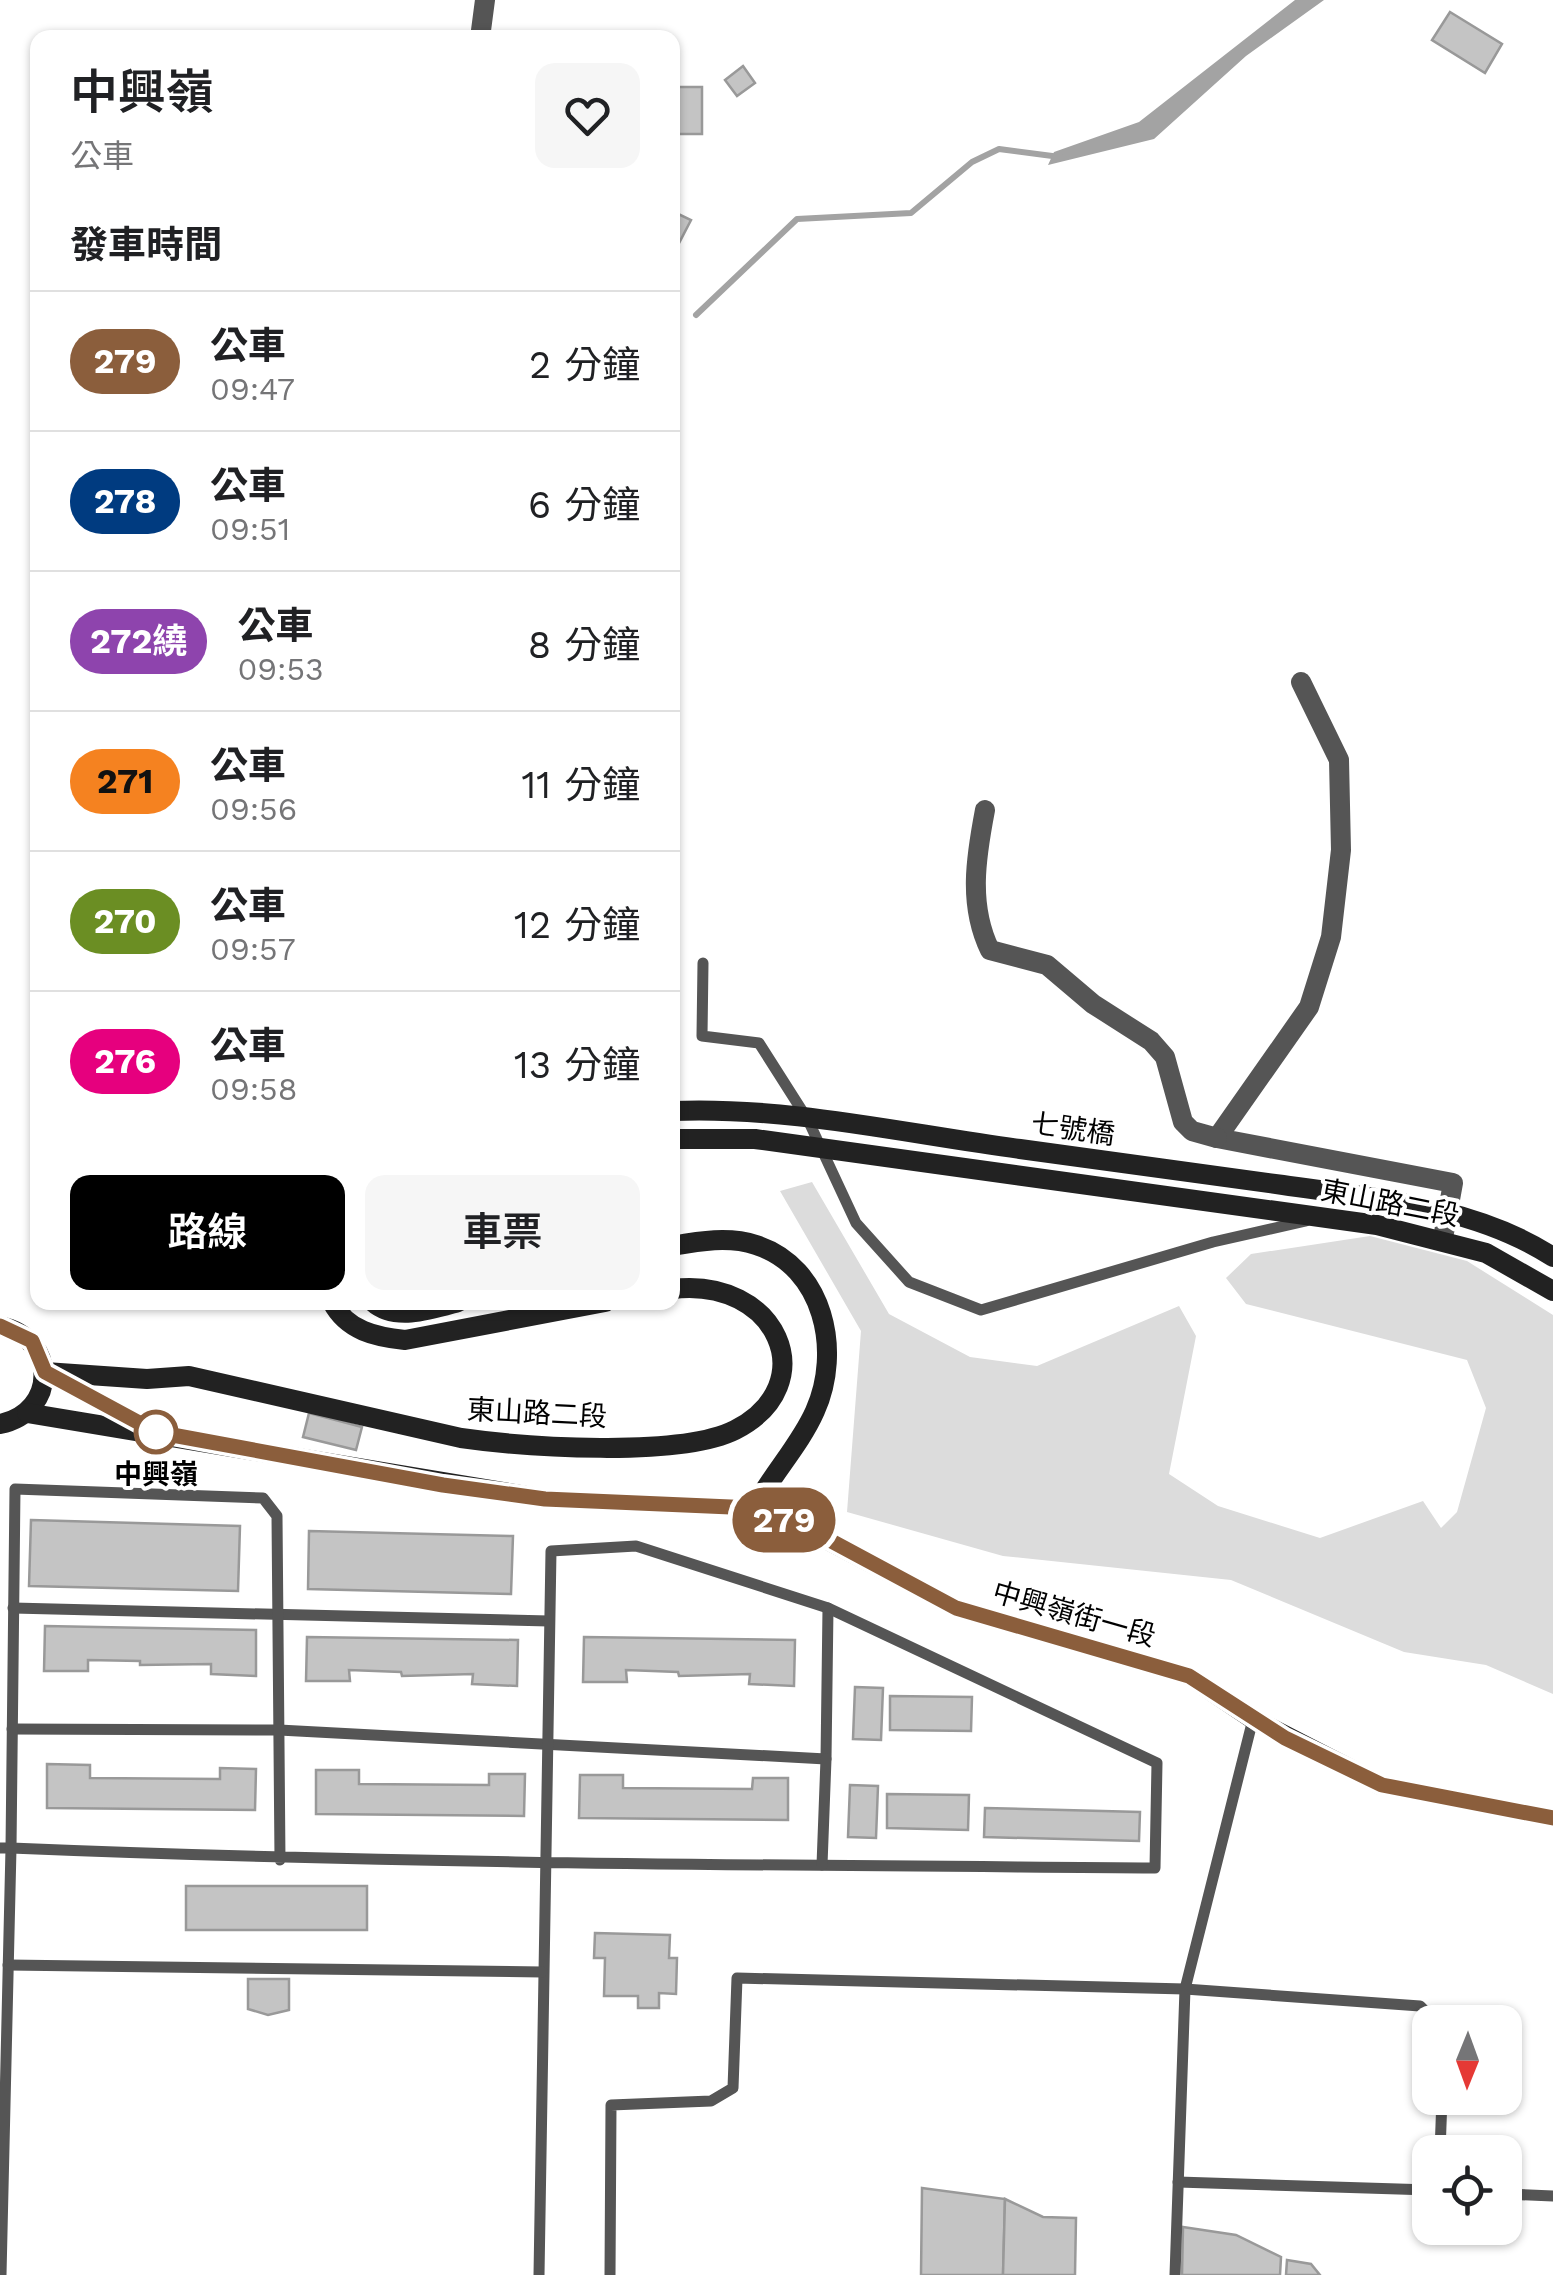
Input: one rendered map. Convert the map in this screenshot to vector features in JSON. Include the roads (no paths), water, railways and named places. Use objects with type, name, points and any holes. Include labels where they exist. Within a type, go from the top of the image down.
[{"type":"main road","points":[[680,1111],[712,1109],[808,1120]]},
{"type":"main road","name":"七號橋","points":[[808,1120],[1269,1183]]},
{"type":"main road","points":[[680,1138],[720,1136],[823,1148]]},
{"type":"main road","name":"七號橋","points":[[823,1148],[1265,1208]]},
{"type":"main road","name":"東山路二段","points":[[1269,1183],[1445,1213],[1497,1229],[1549,1254]]},
{"type":"main road","name":"東山路二段","points":[[1265,1208],[1443,1238],[1486,1253],[1553,1290]]},
{"type":"main road","points":[[680,1245],[726,1240],[756,1245],[796,1271],[822,1312],[829,1345],[825,1382],[815,1413],[772,1474],[754,1508]]},
{"type":"main road","name":"東山路二段","points":[[45,1372],[148,1379],[189,1376],[461,1438],[503,1444],[680,1445],[714,1438],[755,1417],[779,1381],[782,1357],[774,1332],[746,1300],[724,1290],[680,1289]]},
{"type":"main road","points":[[339,1310],[352,1326],[376,1337],[405,1340],[562,1310]]},
{"type":"main road","points":[[392,1310],[429,1310]]},
{"type":"main road","points":[[0,1313],[32,1341],[45,1372],[43,1391],[27,1414],[0,1424]]},
{"type":"main road","points":[[0,1326],[32,1341]]},
{"type":"main road","name":"中興嶺街一段","points":[[45,1372],[156,1432]]},
{"type":"main road","name":"中興嶺街一段","points":[[27,1414],[156,1432],[443,1485],[545,1499],[754,1508],[807,1528],[956,1608],[1189,1676],[1253,1719],[1382,1785],[1553,1818]]},
{"type":"street","points":[[481,30],[485,0]]},
{"type":"street","points":[[1217,1138],[1309,1007],[1331,937],[1341,850],[1338,760],[1301,682]]},
{"type":"street","points":[[986,810],[976,882],[980,923],[990,950],[1047,965],[1093,1004],[1151,1041],[1165,1057],[1182,1122],[1192,1131],[1453,1182],[1443,1238]]},
{"type":"lane","points":[[702,964],[702,1036],[760,1043],[823,1148],[856,1223],[908,1282],[981,1310],[1212,1242],[1325,1217]]},
{"type":"lane","points":[[1,2275],[8,1964],[5,1848],[12,1729],[14,1489],[262,1498],[277,1516],[280,1860]]},
{"type":"lane","points":[[5,1848],[280,1860],[542,1862],[1155,1868],[1156,1764],[828,1608],[636,1546],[551,1552],[542,1862],[539,2275]]},
{"type":"lane","points":[[13,1608],[549,1621]]},
{"type":"lane","points":[[822,1865],[828,1608]]},
{"type":"lane","points":[[1175,2275],[1185,1990],[1253,1719]]},
{"type":"lane","points":[[12,1729],[279,1730],[826,1759]]},
{"type":"lane","points":[[8,1964],[542,1972]]},
{"type":"lane","points":[[610,2275],[611,2105],[711,2101],[734,2088],[737,1978],[1185,1990],[1412,2005]]},
{"type":"lane","points":[[1178,2182],[1412,2189]]},
{"type":"lane","points":[[1522,2195],[1553,2196]]},
{"type":"waterway","points":[[696,315],[797,219],[911,213],[972,162],[999,149],[1060,157]]},
{"type":"place","name":"中興嶺","points":[[156,1432]]}]
